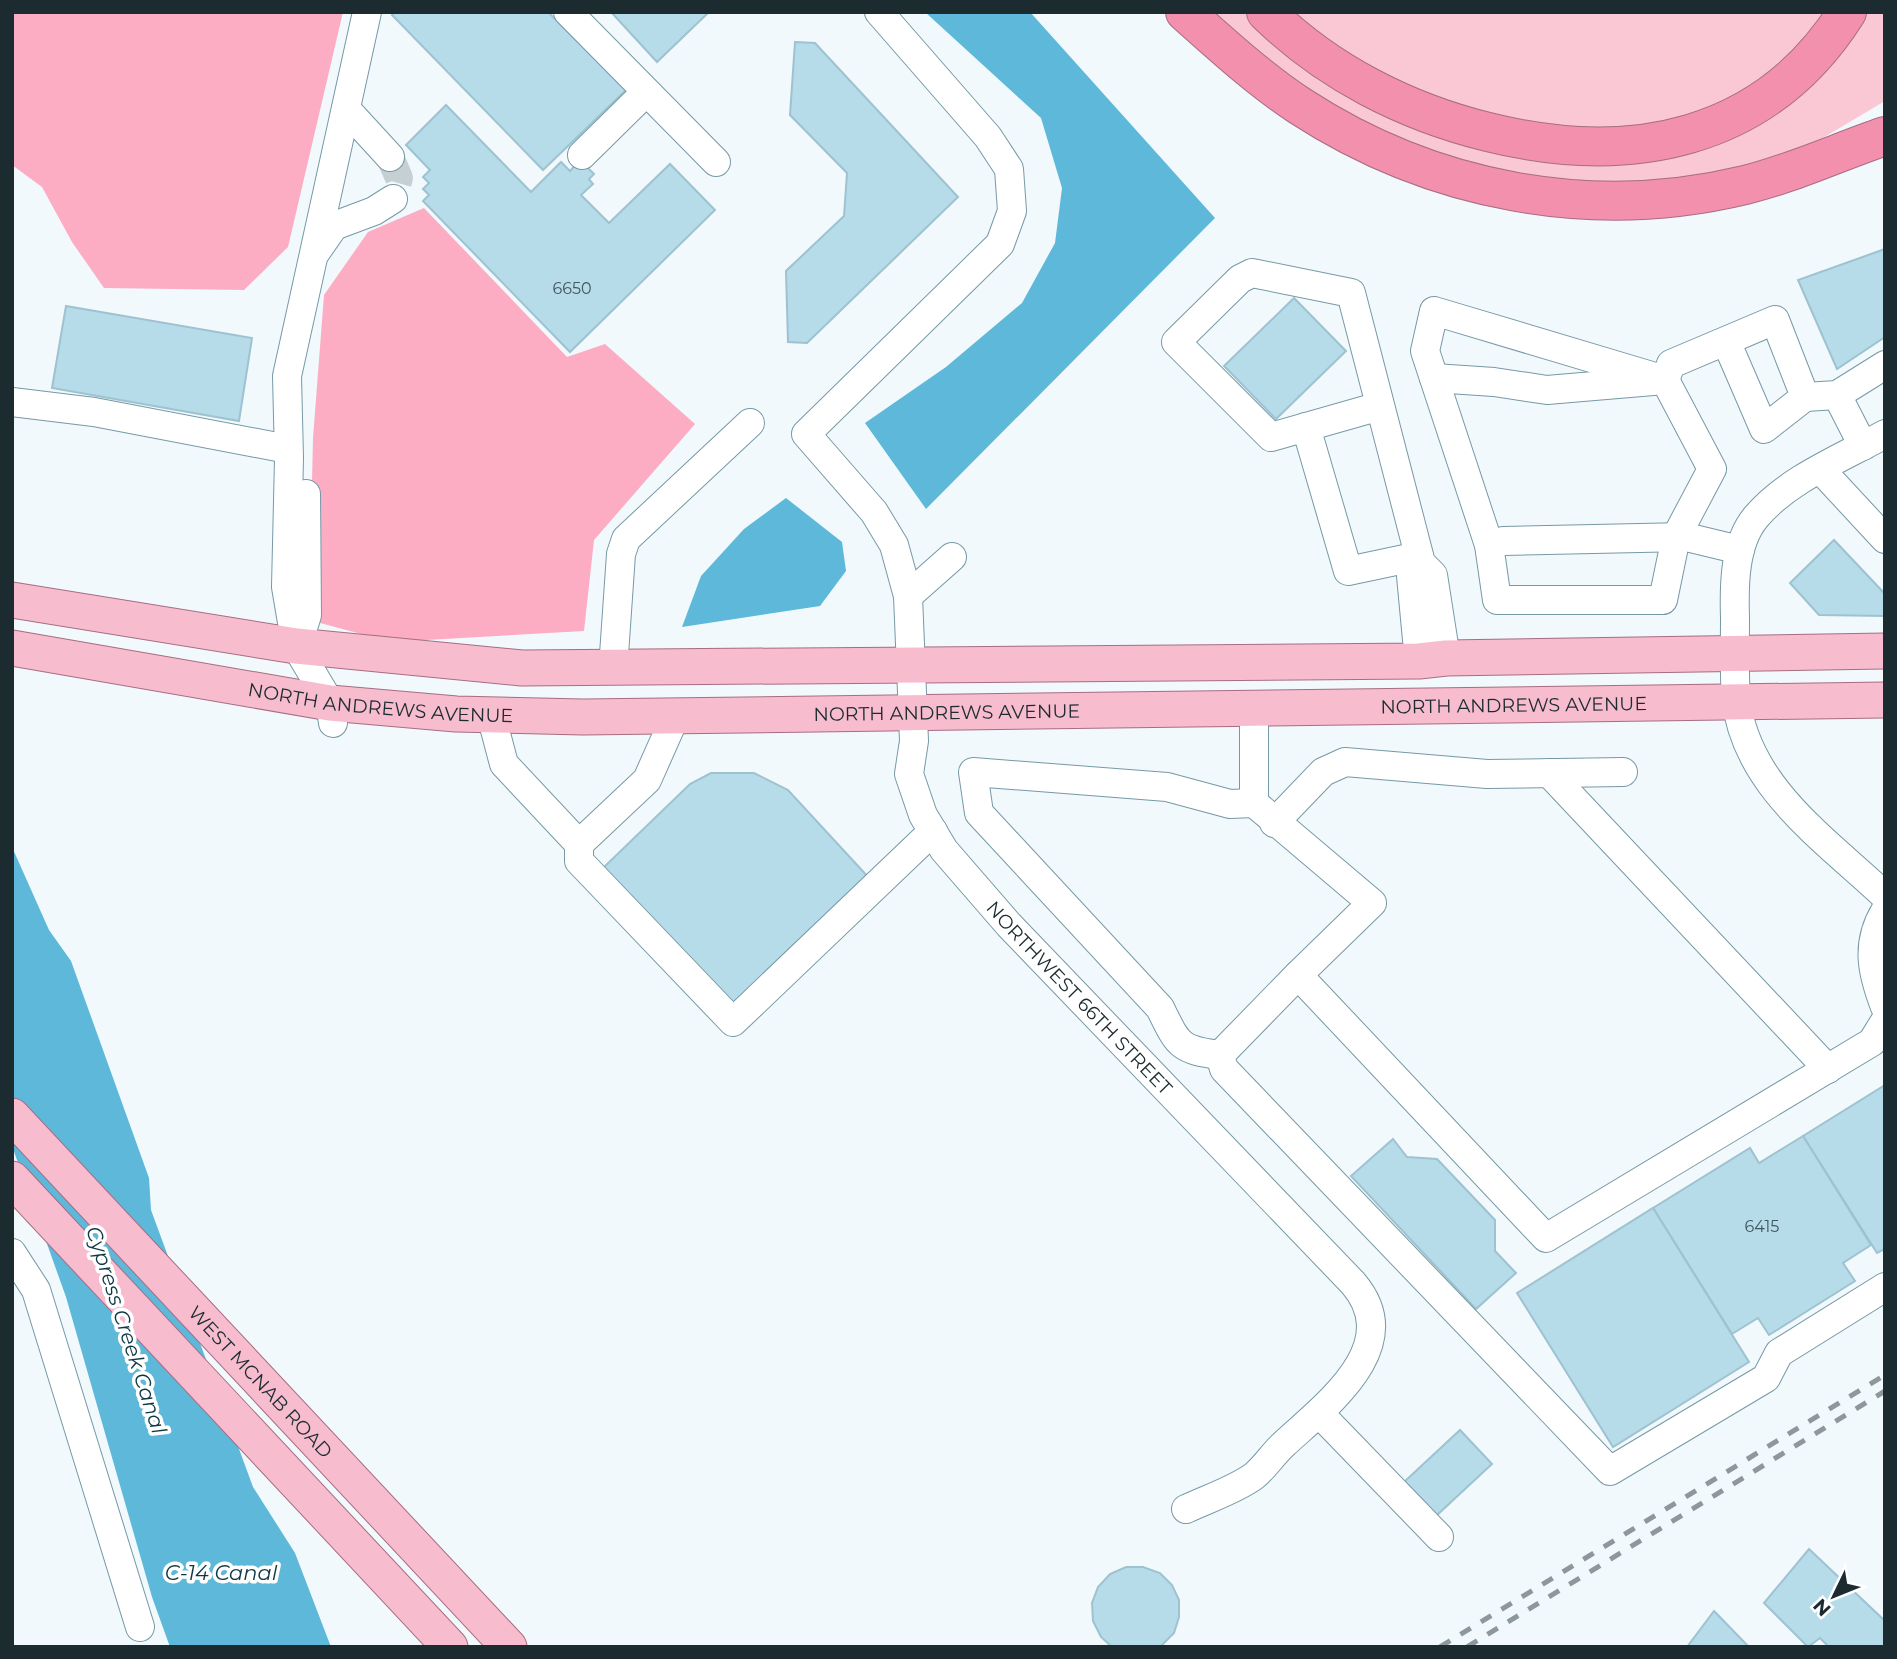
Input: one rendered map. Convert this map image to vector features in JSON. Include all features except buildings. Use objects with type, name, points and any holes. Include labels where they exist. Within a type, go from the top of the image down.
[{"type":"highway","points":[[1185,12],[1266,81],[1331,125],[1426,171],[1497,189],[1567,199],[1674,198],[1778,177],[1885,136]]},
{"type":"highway","points":[[1266,12],[1318,55],[1398,102],[1448,121],[1534,142],[1613,148],[1667,141],[1735,118],[1793,77],[1824,46],[1847,12]]},
{"type":"highway","points":[[1844,150],[1885,118]]},
{"type":"main road","points":[[12,600],[296,646],[522,668],[1433,659],[1885,651]]},
{"type":"main road","name":"NORTH ANDREWS AVENUE","points":[[12,648],[332,713],[675,717],[1885,700]]},
{"type":"main road","name":"WEST MCNAB ROAD","points":[[12,1116],[509,1647]]},
{"type":"main road","points":[[12,1179],[450,1647]]},
{"type":"street","points":[[332,713],[296,646],[307,615],[305,482],[288,454],[287,376],[367,12]]},
{"type":"street","points":[[568,12],[716,162]]},
{"type":"street","name":"NORTHWEST 66TH STREET","points":[[879,12],[988,137],[1009,169],[1012,211],[1000,244],[806,433],[874,512],[894,545],[908,596],[914,741],[909,774],[923,814],[944,850],[1009,925],[1364,1296],[1371,1333],[1361,1365],[1319,1413],[1253,1476],[1186,1509]]},
{"type":"street","points":[[582,155],[646,92]]},
{"type":"street","points":[[345,109],[390,158]]},
{"type":"street","points":[[312,257],[334,226],[374,211],[393,199]]},
{"type":"street","points":[[1380,406],[1306,427],[1266,442],[1176,342],[1240,279],[1252,273],[1351,293],[1420,559],[1433,576],[1433,659]]},
{"type":"street","points":[[1434,311],[1665,380],[1712,469],[1676,537],[1663,600],[1497,600],[1489,545],[1434,378],[1425,351],[1434,311]]},
{"type":"street","points":[[1665,380],[1671,364],[1775,320],[1805,397]]},
{"type":"street","points":[[1726,341],[1764,429],[1805,397],[1837,395],[1885,365]]},
{"type":"street","points":[[1434,378],[1494,382],[1546,390],[1665,380]]},
{"type":"street","points":[[1837,395],[1874,440],[1781,494],[1754,518],[1740,550],[1734,589],[1736,700],[1754,758],[1778,797],[1885,896]]},
{"type":"street","points":[[12,402],[94,412],[288,454]]},
{"type":"street","points":[[613,669],[621,554],[626,540],[750,423]]},
{"type":"street","points":[[1306,427],[1348,571],[1420,559]]},
{"type":"street","points":[[1821,470],[1885,539]]},
{"type":"street","points":[[1489,545],[1503,541],[1676,537],[1740,550]]},
{"type":"street","points":[[908,596],[952,557]]},
{"type":"street","points":[[1220,1055],[1372,903],[1274,823],[1254,803],[1254,708]]},
{"type":"street","points":[[491,715],[504,764],[579,844],[579,861],[733,1022],[933,831]]},
{"type":"street","points":[[579,844],[647,780],[675,717]]},
{"type":"street","points":[[1274,823],[1323,772],[1345,762],[1487,774],[1623,772]]},
{"type":"street","points":[[1220,1055],[1190,1051],[1176,1039],[1160,1008],[979,813],[973,772],[1167,787],[1230,804],[1254,803]]},
{"type":"street","points":[[1549,773],[1828,1069]]},
{"type":"street","points":[[1885,911],[1877,924],[1870,951],[1874,977],[1885,1007]]},
{"type":"street","points":[[1298,975],[1546,1238],[1872,1042],[1885,1021]]},
{"type":"street","points":[[1220,1055],[1224,1069],[1610,1471],[1766,1378],[1779,1353],[1885,1287]]},
{"type":"street","points":[[12,1253],[36,1290],[140,1627]]},
{"type":"street","points":[[1319,1413],[1438,1537]]},
{"type":"shaded area","points":[[12,12],[343,12],[288,247],[244,290],[104,288],[72,242],[42,187],[12,165]]},
{"type":"shaded area","points":[[1208,12],[1252,12],[1339,81],[1666,152],[1859,12],[1885,12],[1885,101],[1816,142],[1770,161],[1668,184],[1551,184],[1428,156],[1313,97]]},
{"type":"shaded area","points":[[1284,12],[1836,12],[1723,113],[1612,138],[1427,102]]},
{"type":"shaded area","points":[[424,208],[567,357],[605,344],[695,424],[594,540],[584,631],[391,642],[309,620],[313,438],[324,295],[368,232]]},
{"type":"water","points":[[925,12],[1030,12],[1215,218],[926,509],[865,423],[946,367],[1022,303],[1055,243],[1062,188],[1041,118]]},
{"type":"water","points":[[786,498],[842,542],[846,571],[820,606],[682,627],[701,576],[744,529]]},
{"type":"water","name":"C-14 Canal","points":[[12,847],[49,930],[71,961],[149,1178],[151,1210],[253,1487],[295,1553],[331,1647],[170,1647],[152,1597],[66,1297],[12,1146]]},
{"type":"tunnel","points":[[390,157],[399,178],[393,199]]},
{"type":"railway","points":[[1440,1647],[1885,1375]]},
{"type":"railway","points":[[1467,1647],[1885,1391]]},
{"type":"water label","name":"Cypress Creek Canal","points":[[126,1330]]}]
